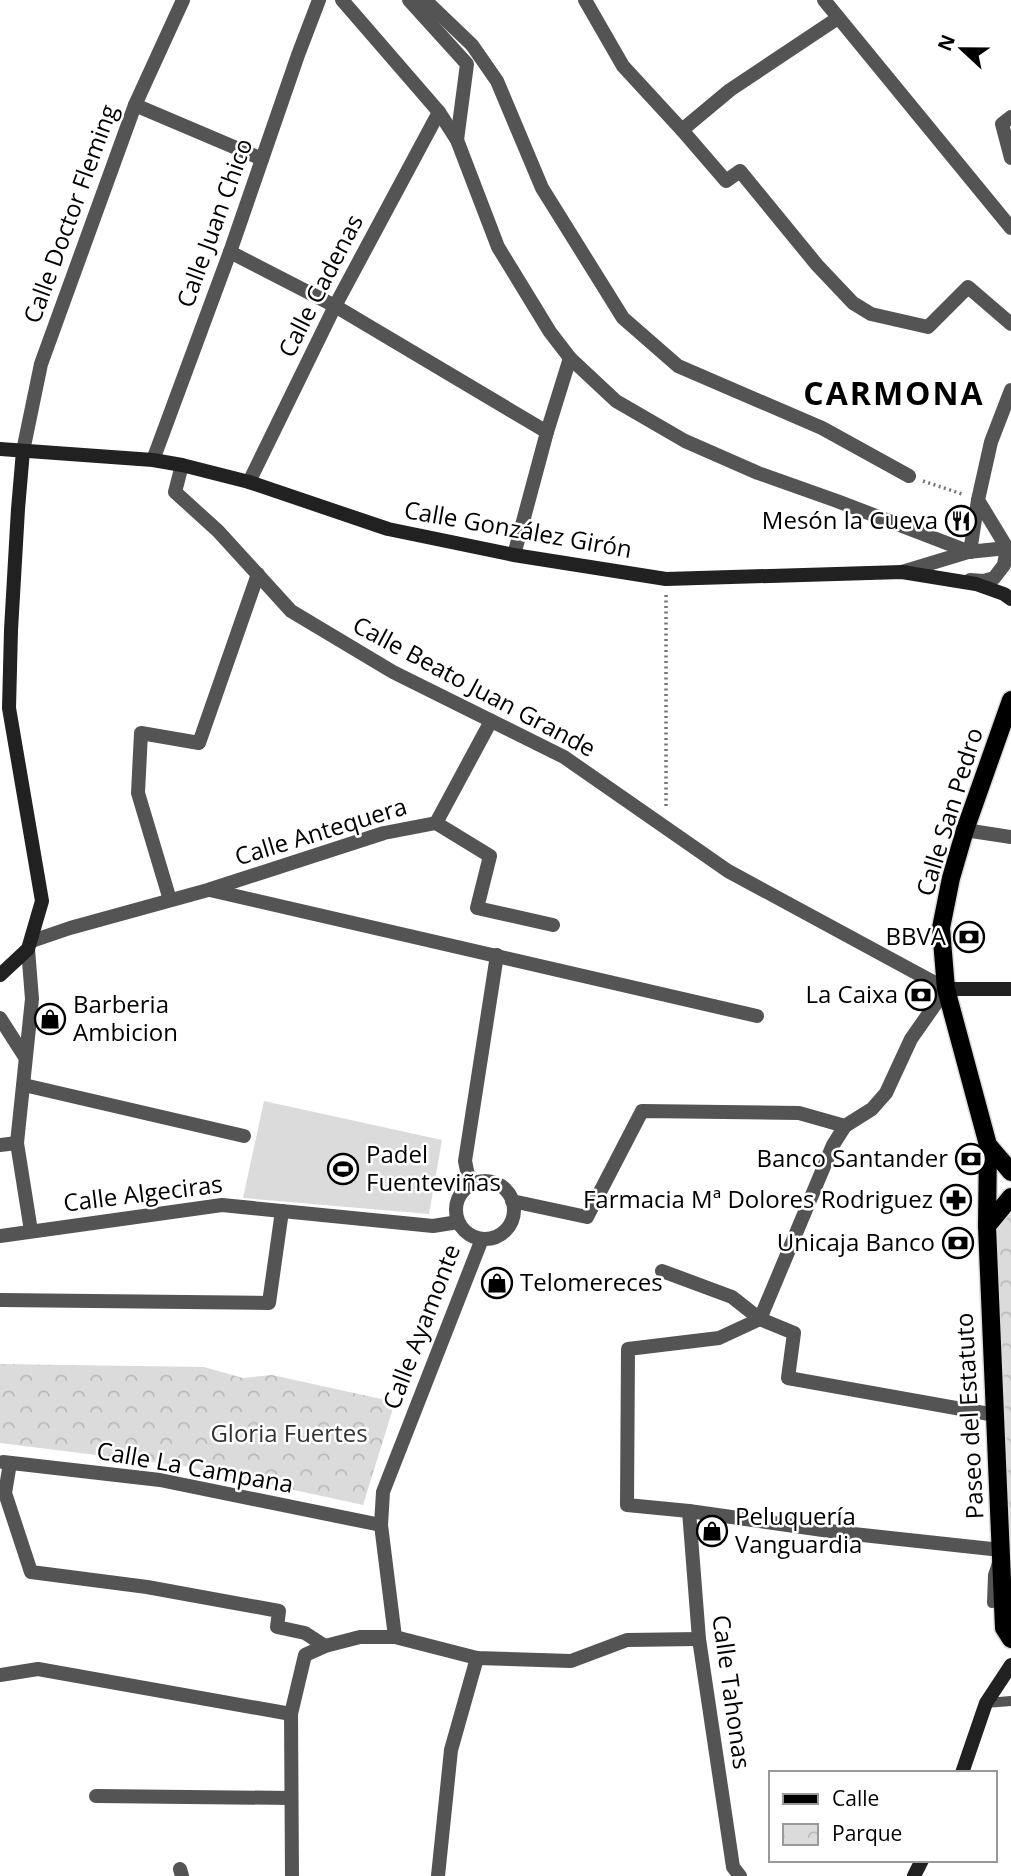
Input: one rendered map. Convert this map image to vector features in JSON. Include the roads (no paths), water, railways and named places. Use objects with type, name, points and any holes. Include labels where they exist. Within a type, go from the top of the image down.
[{"type":"main road","name":"Calle San Pedro","points":[[988,1144],[946,989],[941,928],[951,878],[965,830],[1011,700]]},
{"type":"main road","points":[[988,1144],[1011,1172]]},
{"type":"main road","name":"Paseo del Estatuto","points":[[988,1144],[987,1226],[1004,1628],[1011,1639]]},
{"type":"main road","points":[[987,1226],[1011,1196]]},
{"type":"street","name":"Calle Doctor Fleming","points":[[23,451],[41,364],[135,105],[183,0]]},
{"type":"street","name":"Calle Juan Chico","points":[[153,460],[320,0]]},
{"type":"street","points":[[342,0],[439,112],[457,140],[498,247],[550,332],[570,358],[616,401],[685,441],[758,473],[970,552]]},
{"type":"street","points":[[409,0],[467,64],[457,140]]},
{"type":"street","points":[[425,0],[472,45],[497,81],[542,188],[622,318],[678,366],[821,428],[909,476]]},
{"type":"street","points":[[585,0],[623,66],[726,181],[740,171],[817,265],[853,303],[871,314],[928,327],[968,287],[1011,324]]},
{"type":"street","points":[[824,0],[1011,228]]},
{"type":"street","points":[[682,130],[730,90],[838,18]]},
{"type":"street","points":[[135,105],[262,159]]},
{"type":"street","name":"Calle Cadenas","points":[[248,482],[335,306],[439,112]]},
{"type":"street","points":[[1011,117],[1002,124],[1011,158]]},
{"type":"street","points":[[230,252],[335,306],[547,432]]},
{"type":"street","points":[[514,555],[570,358]]},
{"type":"street","points":[[970,552],[991,442],[1011,390]]},
{"type":"street","name":"Calle González Girón","points":[[0,449],[153,460],[182,465],[248,482],[388,530],[514,555],[666,579],[902,572],[976,583],[1011,599]]},
{"type":"street","points":[[23,451],[5,710],[42,901],[30,945],[32,999],[17,1143],[31,1231]]},
{"type":"street","name":"Calle Beato Juan Grande","points":[[182,465],[176,492],[218,531],[291,611],[393,672],[564,757],[729,871],[946,989]]},
{"type":"street","points":[[978,500],[1009,549]]},
{"type":"street","points":[[902,572],[970,552],[1009,549]]},
{"type":"street","points":[[954,580],[984,581],[994,578],[1009,549]]},
{"type":"street","points":[[170,900],[138,793],[141,733],[199,743],[257,575]]},
{"type":"street","points":[[436,823],[491,721]]},
{"type":"street","name":"Calle Antequera","points":[[30,945],[384,833],[436,823],[490,856],[477,908],[553,925]]},
{"type":"street","points":[[965,830],[1011,836]]},
{"type":"street","points":[[208,890],[757,1016]]},
{"type":"street","points":[[0,975],[30,945]]},
{"type":"street","points":[[470,1185],[465,1161],[497,955]]},
{"type":"street","points":[[1001,1550],[627,1505],[628,1349],[719,1338],[760,1319],[833,1145],[845,1126],[872,1109],[886,1093],[911,1039],[946,989],[1011,989]]},
{"type":"street","points":[[0,1018],[25,1058]]},
{"type":"street","points":[[23,1085],[244,1136]]},
{"type":"street","points":[[512,1201],[587,1217],[642,1111],[799,1113],[845,1126]]},
{"type":"street","points":[[0,1145],[17,1143]]},
{"type":"street","points":[[487,1181],[495,1183],[503,1187],[512,1201],[512,1220],[500,1234],[491,1238],[472,1236],[458,1222],[458,1198],[470,1185],[487,1181]]},
{"type":"street","name":"Calle Algeciras","points":[[0,1236],[222,1205],[433,1226],[458,1222]]},
{"type":"street","points":[[0,1300],[269,1304],[282,1211]]},
{"type":"street","name":"Calle Ayamonte","points":[[395,1637],[381,1525],[383,1492],[482,1239]]},
{"type":"street","points":[[662,1271],[732,1297],[760,1319],[794,1333],[788,1378],[995,1416]]},
{"type":"street","points":[[5,1462],[5,1493],[31,1572],[147,1587],[279,1611],[277,1627],[305,1633],[325,1646]]},
{"type":"street","name":"Calle La Campana","points":[[5,1462],[160,1480],[381,1525]]},
{"type":"street","name":"Calle Tahonas","points":[[689,1511],[699,1639],[733,1867],[740,1876]]},
{"type":"street","points":[[292,1876],[291,1714],[305,1654],[360,1637],[395,1637],[477,1658],[571,1661],[628,1640],[699,1639]]},
{"type":"street","points":[[438,1876],[451,1750],[477,1658]]},
{"type":"street","points":[[963,1771],[986,1703],[1011,1665]]},
{"type":"street","points":[[0,1675],[38,1669],[291,1714]]},
{"type":"street","points":[[96,1796],[291,1798]]},
{"type":"lane","points":[[992,1603],[993,1575],[1001,1550]]},
{"type":"lane","points":[[986,1703],[1011,1701]]},
{"type":"place","name":"Mesón la Cueva","points":[[961,521]]},
{"type":"place","name":"BBVA","points":[[969,937]]},
{"type":"place","name":"La Caixa","points":[[921,995]]},
{"type":"place","name":"Barberia Ambicion","points":[[50,1019]]},
{"type":"place","name":"Banco Santander","points":[[971,1159]]},
{"type":"place","name":"Padel Fuenteviñas","points":[[343,1169]]},
{"type":"place","name":"Farmacia Mª Dolores Rodriguez","points":[[956,1200]]},
{"type":"place","name":"Unicaja Banco","points":[[958,1243]]},
{"type":"place","name":"Telomereces","points":[[497,1283]]},
{"type":"place","name":"Peluquería Vanguardia","points":[[712,1531]]},
{"type":"district","name":"CARMONA","points":[[894,394]]},
{"type":"park label","name":"Gloria Fuertes","points":[[289,1434]]}]
